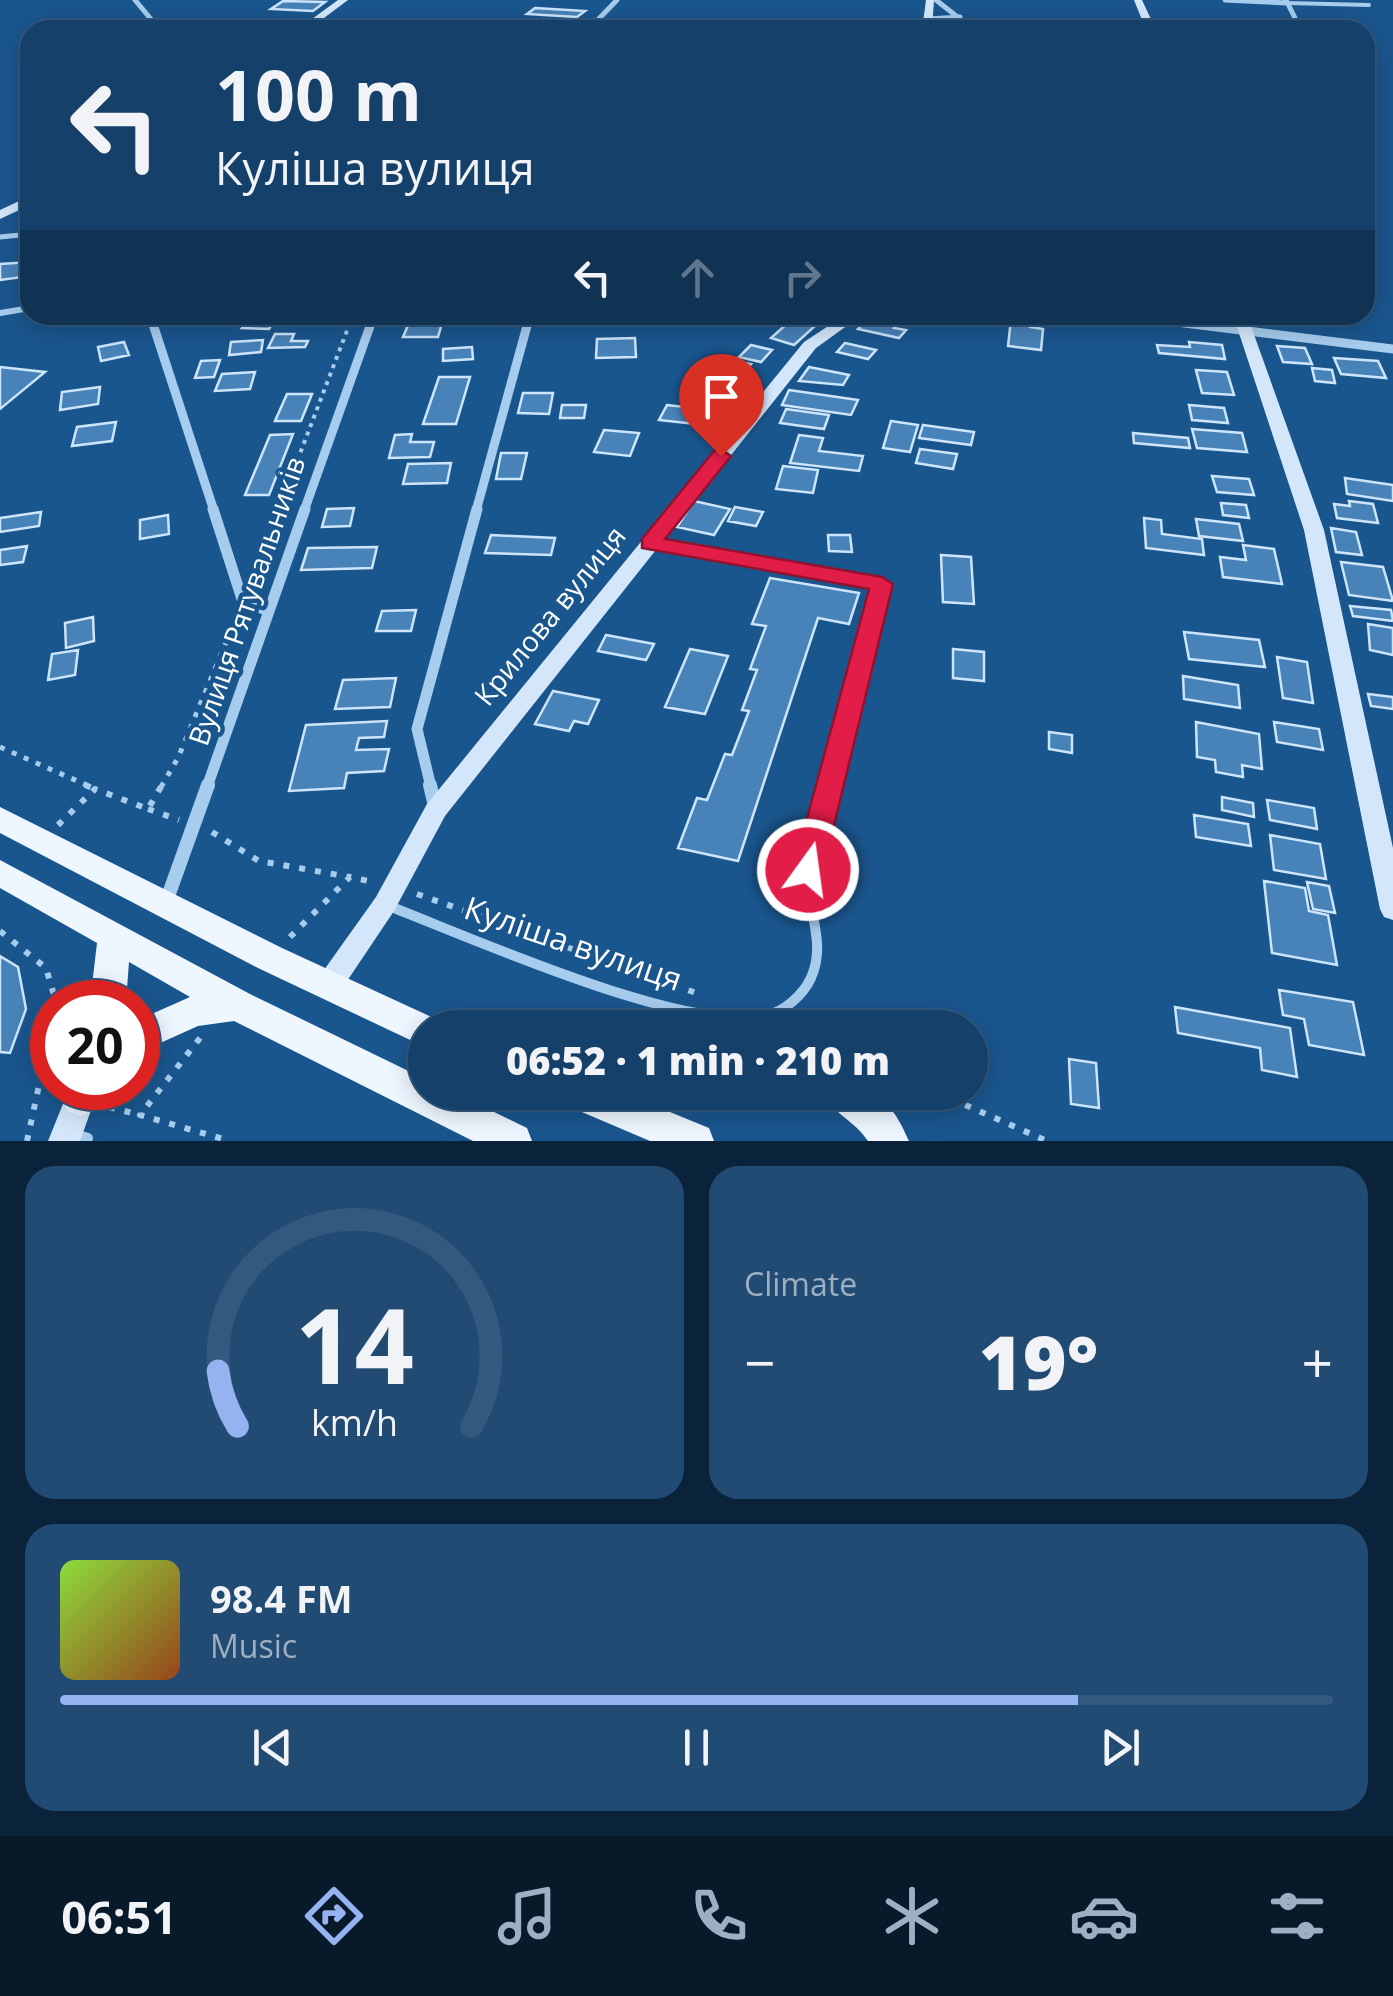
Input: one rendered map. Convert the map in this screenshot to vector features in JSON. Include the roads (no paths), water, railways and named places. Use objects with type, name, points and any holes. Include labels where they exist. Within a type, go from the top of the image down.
[{"type":"main road","points":[[0,819],[270,958],[408,1023]]},
{"type":"main road","points":[[0,873],[114,940],[237,1005],[513,1141]]},
{"type":"main road","points":[[110,980],[114,940]]},
{"type":"main road","points":[[160,1027],[193,1010],[237,1005]]},
{"type":"main road","points":[[620,1110],[695,1141]]},
{"type":"main road","points":[[869,1110],[890,1141]]},
{"type":"street","points":[[134,0],[151,20]]},
{"type":"street","points":[[316,20],[344,0]]},
{"type":"street","points":[[598,20],[617,0]]},
{"type":"street","points":[[933,0],[961,18]]},
{"type":"street","points":[[1225,0],[1287,1]]},
{"type":"street","points":[[951,20],[961,18]]},
{"type":"street","points":[[153,325],[243,602],[267,610]]},
{"type":"street","name":"Вулиця Рятувальників","points":[[166,903],[370,325]]},
{"type":"street","points":[[436,810],[417,729],[527,325]]},
{"type":"street","name":"Крилова вулиця","points":[[329,985],[389,895],[436,810],[810,345],[841,325]]},
{"type":"street","points":[[1244,325],[1314,530],[1393,909]]},
{"type":"street","points":[[1250,325],[1393,349]]},
{"type":"lane","points":[[1287,1],[1370,6]]},
{"type":"lane","name":"Куліша вулиця","points":[[389,895],[646,1001],[732,1019],[765,1017],[792,1002],[811,979],[821,943],[808,870],[882,584],[650,544]]}]
